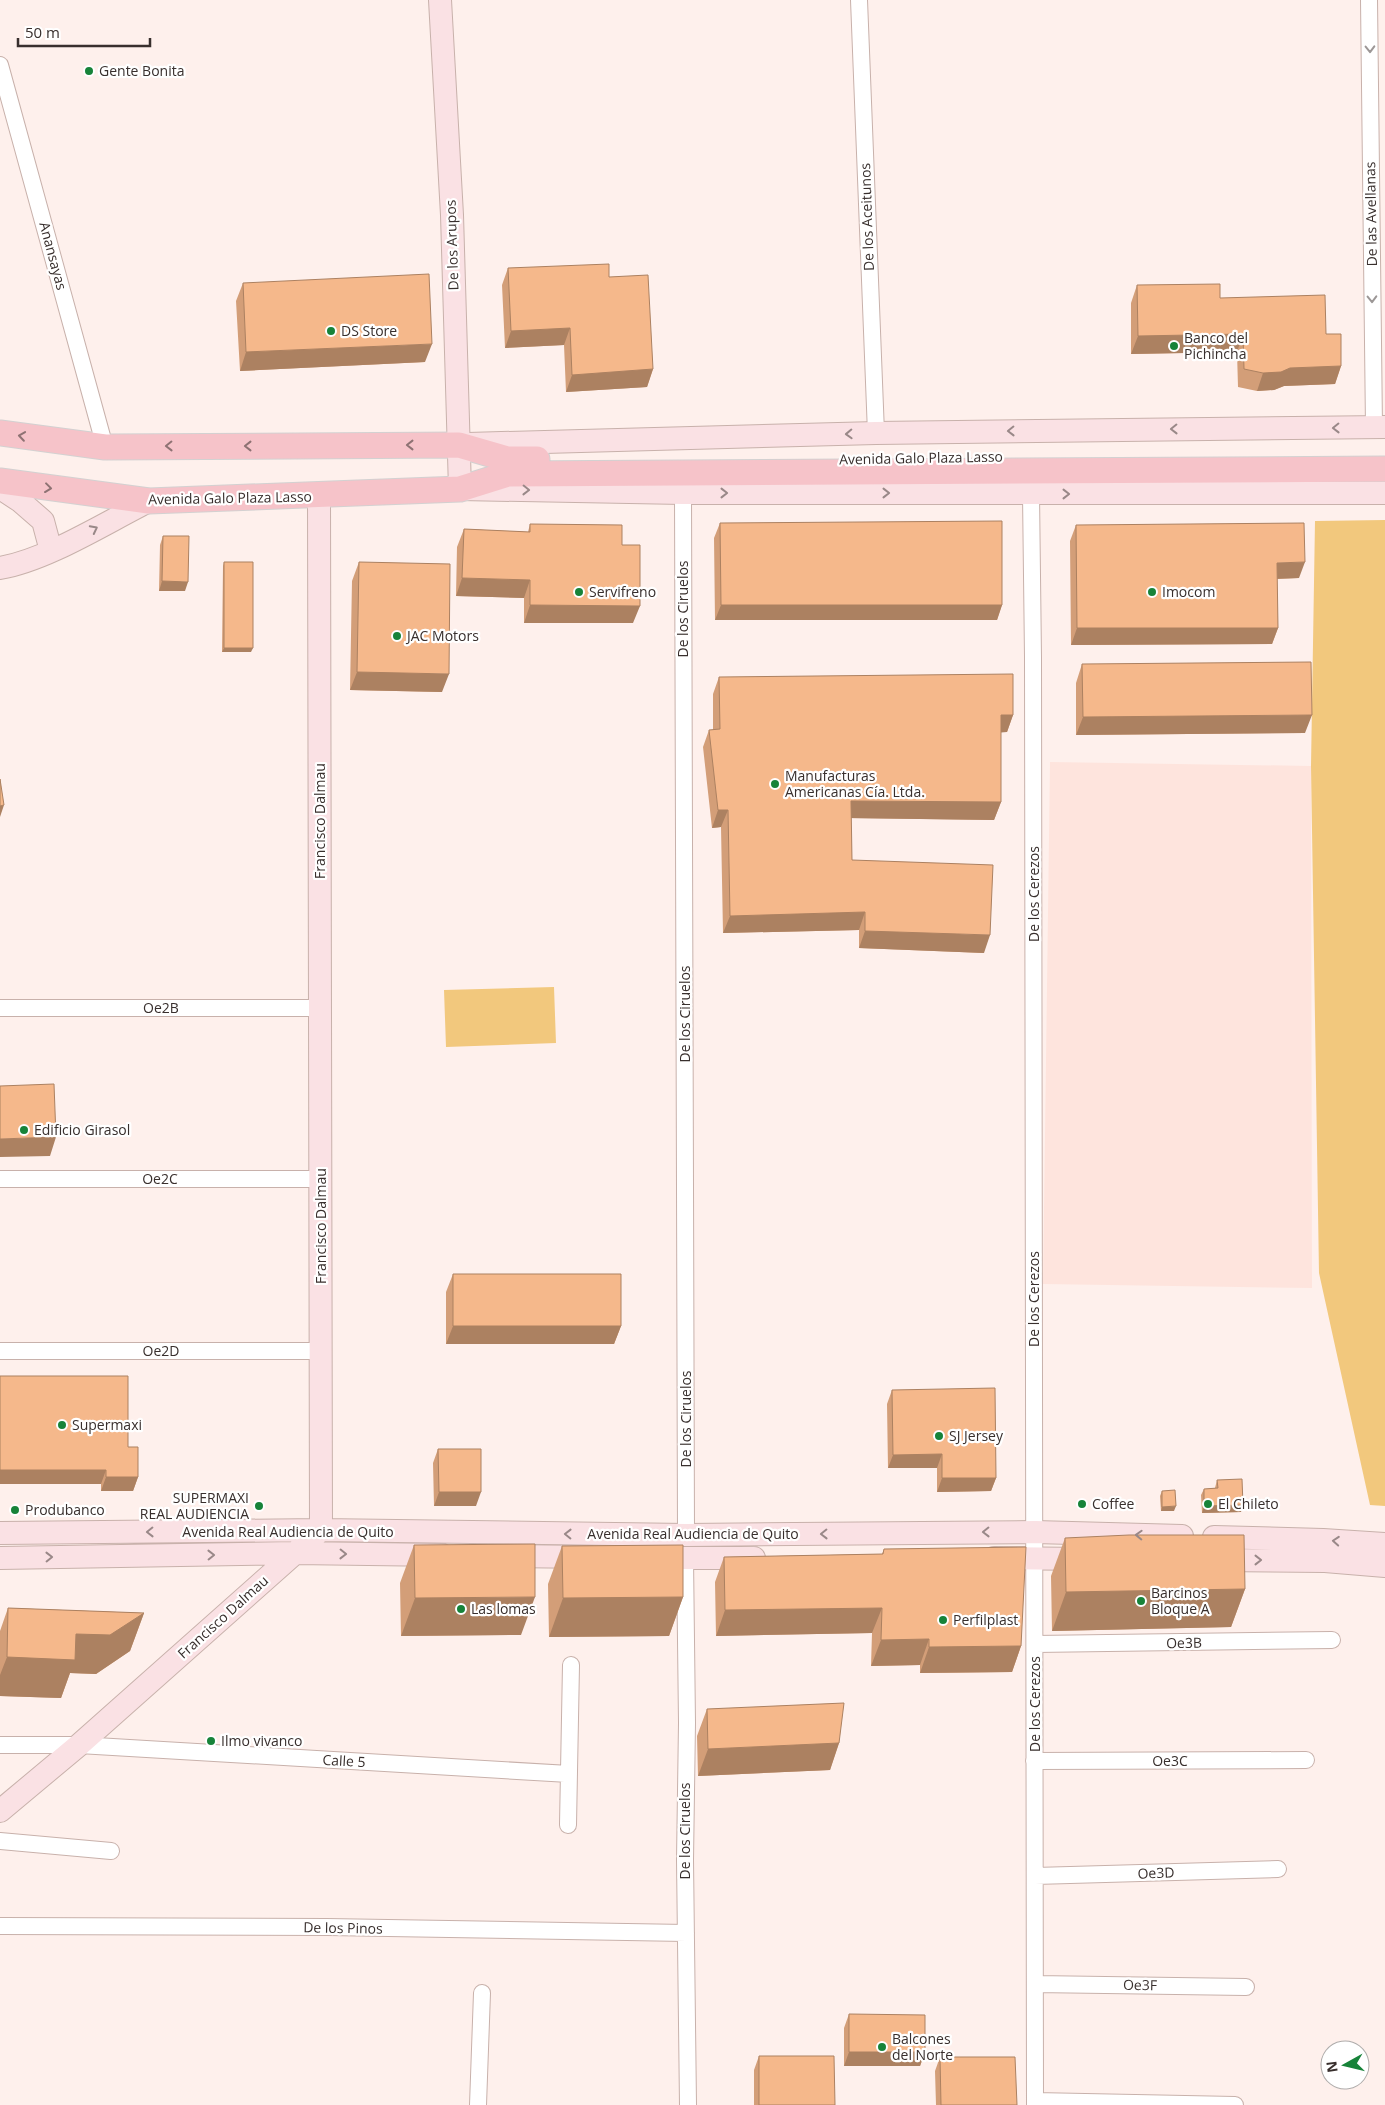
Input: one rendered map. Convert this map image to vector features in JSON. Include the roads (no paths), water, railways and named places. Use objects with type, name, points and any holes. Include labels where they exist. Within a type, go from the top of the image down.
[{"type":"main road","name":"De los Arupos","points":[[440,0],[452,214],[460,490]]},
{"type":"main road","name":"Avenida Galo Plaza Lasso","points":[[0,433],[105,447],[459,444],[876,433],[1379,427]]},
{"type":"main road","name":"Avenida Galo Plaza Lasso","points":[[459,444],[508,459],[777,460],[1385,452]]},
{"type":"main road","name":"Avenida Galo Plaza Lasso","points":[[460,490],[508,474],[1385,469]]},
{"type":"main road","name":"Avenida Galo Plaza Lasso","points":[[0,481],[149,501],[460,490],[683,493],[1385,493]]},
{"type":"main road","points":[[0,488],[20,501],[43,521],[51,551]]},
{"type":"main road","name":"Francisco Dalmau","points":[[0,1811],[78,1745],[321,1530],[319,496]]},
{"type":"main road","points":[[0,568],[19,565],[51,551],[149,501]]},
{"type":"main road","name":"Avenida Real Audiencia de Quito","points":[[0,1533],[321,1530],[686,1535],[1035,1532],[1313,1540],[1385,1544]]},
{"type":"main road","name":"Avenida Real Audiencia de Quito","points":[[0,1558],[295,1553],[775,1558]]},
{"type":"main road","points":[[974,1558],[1112,1559]]},
{"type":"main road","points":[[1189,1560],[1325,1561],[1385,1566]]},
{"type":"street","name":"De los Aceitunos","points":[[859,0],[876,433]]},
{"type":"street","name":"De las Avellanas","points":[[1369,0],[1379,427]]},
{"type":"street","name":"Anansayas","points":[[0,65],[105,447]]},
{"type":"street","name":"De los Ciruelos","points":[[683,493],[686,1535]]},
{"type":"street","name":"De los Cerezos","points":[[1031,494],[1033,686],[1035,2103]]},
{"type":"street","name":"Oe2B","points":[[0,1008],[321,1008]]},
{"type":"street","name":"Oe2C","points":[[0,1179],[321,1179]]},
{"type":"street","name":"Oe2D","points":[[0,1351],[321,1351]]},
{"type":"street","name":"De los Ciruelos","points":[[685,1558],[687,1723],[685,1860],[688,2105]]},
{"type":"street","name":"Oe3B","points":[[1035,1644],[1332,1640]]},
{"type":"street","points":[[568,1825],[570,1665]]},
{"type":"street","name":"Calle 5","points":[[0,1745],[78,1745],[569,1774]]},
{"type":"street","name":"Oe3C","points":[[1034,1761],[1306,1760]]},
{"type":"street","points":[[0,1840],[111,1851]]},
{"type":"street","name":"Oe3D","points":[[1035,1876],[1278,1869]]},
{"type":"street","name":"De los Pinos","points":[[0,1926],[327,1927],[686,1933]]},
{"type":"street","name":"Oe3F","points":[[1035,1984],[1246,1987]]},
{"type":"street","points":[[478,2105],[482,1993]]},
{"type":"street","points":[[1035,2103],[1234,2105]]},
{"type":"place","name":"Gente Bonita","points":[[89,71]]},
{"type":"place","name":"DS Store","points":[[331,331]]},
{"type":"place","name":"Banco del Pichincha","points":[[1174,346]]},
{"type":"place","name":"Servifreno","points":[[579,592]]},
{"type":"place","name":"Imocom","points":[[1152,592]]},
{"type":"place","name":"JAC Motors","points":[[397,636]]},
{"type":"place","name":"Manufacturas Americanas Cía. Ltda.","points":[[775,784]]},
{"type":"place","name":"Edificio Girasol","points":[[24,1130]]},
{"type":"place","name":"Supermaxi","points":[[62,1425]]},
{"type":"place","name":"SJ Jersey","points":[[939,1436]]},
{"type":"place","name":"Coffee","points":[[1082,1504]]},
{"type":"place","name":"El Chileto","points":[[1208,1504]]},
{"type":"place","name":"SUPERMAXI REAL AUDIENCIA","points":[[259,1506]]},
{"type":"place","name":"Produbanco","points":[[15,1510]]},
{"type":"place","name":"Barcinos Bloque A","points":[[1141,1601]]},
{"type":"place","name":"Las lomas","points":[[461,1609]]},
{"type":"place","name":"Perfilplast","points":[[943,1620]]},
{"type":"place","name":"Ilmo vivanco","points":[[211,1741]]},
{"type":"place","name":"Balcones del Norte","points":[[882,2047]]}]
